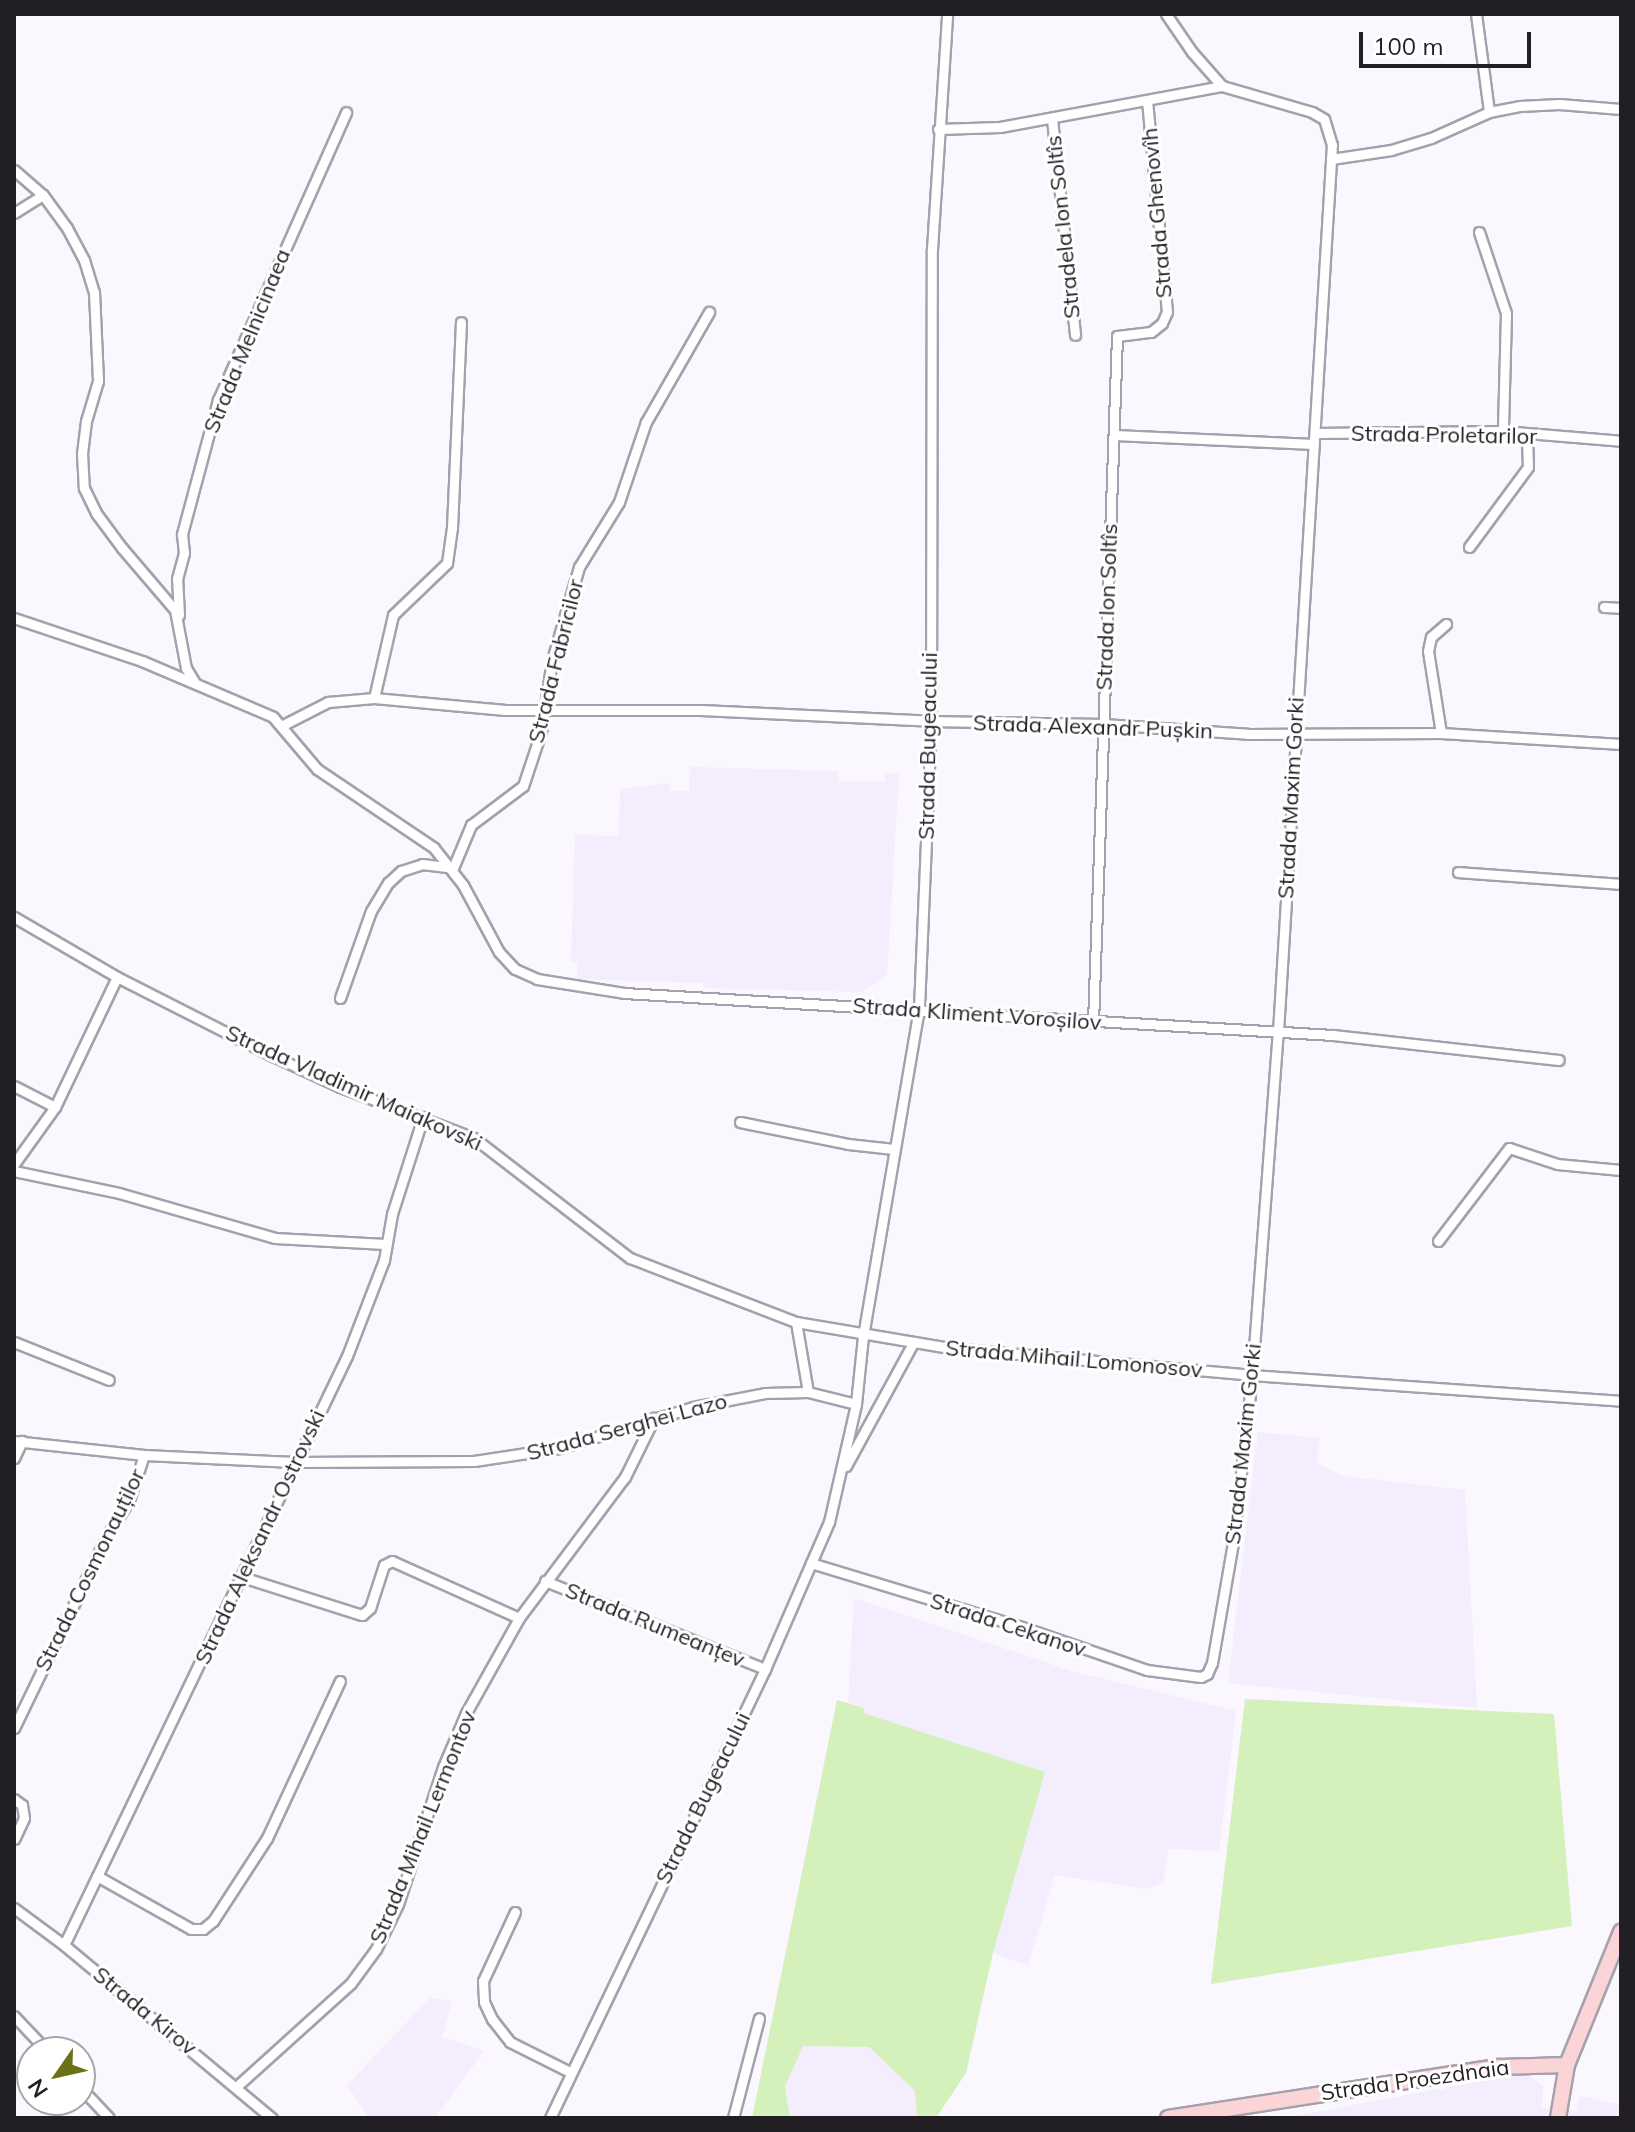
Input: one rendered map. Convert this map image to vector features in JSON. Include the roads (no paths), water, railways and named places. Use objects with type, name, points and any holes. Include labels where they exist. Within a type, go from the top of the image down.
[{"type":"main road","points":[[1558,2118],[1567,2065],[1621,1932]]},
{"type":"main road","name":"Strada Proezdnaia","points":[[1168,2118],[1499,2067],[1567,2065]]},
{"type":"street","name":"Strada Bugeacului","points":[[550,2118],[765,1669],[829,1522],[843,1473],[919,1008],[931,721],[929,408],[938,129],[947,14]]},
{"type":"street","points":[[1166,14],[1192,52],[1222,86]]},
{"type":"street","points":[[1476,14],[1489,112]]},
{"type":"street","points":[[938,129],[1000,127],[1222,86]]},
{"type":"street","name":"Strada Maxim Gorki","points":[[1207,1674],[1233,1543],[1252,1375],[1278,1032],[1331,159],[1331,132],[1324,119],[1312,112],[1222,86]]},
{"type":"street","name":"Strada Ghenovîh","points":[[1117,336],[1151,332],[1162,323],[1167,312],[1147,101]]},
{"type":"street","points":[[1331,159],[1411,144],[1489,112],[1559,104],[1621,109]]},
{"type":"street","name":"Strada Melnicinaea","points":[[180,626],[177,579],[184,553],[182,534],[218,400],[346,112]]},
{"type":"street","name":"Stradela Ion Soltîs","points":[[1052,119],[1075,335]]},
{"type":"street","points":[[14,170],[43,195],[79,249],[94,292],[98,381],[83,442],[84,488],[96,513],[122,548],[167,597],[180,626],[181,652],[195,683]]},
{"type":"street","points":[[14,213],[43,195]]},
{"type":"street","points":[[1479,232],[1506,313],[1503,431]]},
{"type":"street","name":"Strada Fabricilor","points":[[453,868],[471,825],[523,786],[545,709],[552,660],[579,567],[619,502],[646,422],[709,312]]},
{"type":"street","points":[[374,698],[393,615],[447,563],[452,528],[461,322]]},
{"type":"street","name":"Strada Ion Soltîs","points":[[1093,1023],[1117,336]]},
{"type":"street","name":"Strada Proletarilor","points":[[1114,435],[1314,439],[1503,431],[1621,441]]},
{"type":"street","points":[[1469,547],[1528,467],[1527,434]]},
{"type":"street","points":[[1604,607],[1621,608]]},
{"type":"street","name":"Strada Kliment Voroșilov","points":[[14,618],[261,709],[283,725],[317,769],[345,791],[402,824],[453,868],[499,952],[515,969],[537,979],[624,993],[919,1008],[1093,1023],[1278,1032],[1559,1060]]},
{"type":"street","points":[[1441,733],[1428,651],[1431,637],[1446,624]]},
{"type":"street","name":"Strada Alexandr Pușkin","points":[[283,725],[328,702],[374,698],[490,709],[701,710],[931,721],[1103,724],[1248,734],[1295,731],[1441,733],[1621,744]]},
{"type":"street","points":[[340,998],[371,911],[388,883],[401,871],[422,864],[453,868]]},
{"type":"street","points":[[1458,872],[1621,884]]},
{"type":"street","name":"Strada Vladimir Maiakovski","points":[[14,917],[117,977],[273,1056],[340,1087],[474,1138],[501,1156],[610,1246],[630,1258],[796,1322],[863,1336]]},
{"type":"street","points":[[14,1164],[55,1107],[117,977]]},
{"type":"street","points":[[14,1086],[55,1107]]},
{"type":"street","name":"Strada Aleksandr Ostrovski","points":[[64,1945],[347,1356],[384,1260],[385,1244],[423,1117]]},
{"type":"street","points":[[740,1122],[848,1144],[894,1149]]},
{"type":"street","points":[[1438,1241],[1509,1148],[1557,1164],[1621,1170]]},
{"type":"street","points":[[14,1171],[119,1193],[275,1238],[385,1244]]},
{"type":"street","points":[[796,1322],[808,1392]]},
{"type":"street","name":"Strada Mihail Lomonosov","points":[[863,1336],[1252,1375],[1621,1401]]},
{"type":"street","points":[[14,1342],[109,1380]]},
{"type":"street","name":"Strada Bugeacului","points":[[843,1473],[913,1343]]},
{"type":"street","name":"Strada Serghei Lazo","points":[[18,1441],[144,1455],[294,1462],[420,1463],[531,1454],[654,1418],[765,1393],[808,1392],[856,1404]]},
{"type":"street","name":"Strada Mihail Lermontov","points":[[236,2087],[351,1983],[376,1949],[398,1904],[443,1767],[466,1713],[519,1618],[625,1477],[654,1418]]},
{"type":"street","points":[[14,1458],[18,1441]]},
{"type":"street","name":"Strada Cosmonauților","points":[[14,1728],[107,1536],[129,1500],[144,1455]]},
{"type":"street","points":[[242,1577],[362,1615],[370,1608],[384,1565],[392,1561],[519,1618]]},
{"type":"street","name":"Strada Cekanov","points":[[811,1563],[1025,1628],[1147,1670],[1196,1677],[1207,1674]]},
{"type":"street","name":"Strada Rumeanțev","points":[[545,1581],[765,1669]]},
{"type":"street","points":[[97,1876],[191,1929],[203,1929],[213,1921],[267,1838],[340,1681]]},
{"type":"street","points":[[14,1799],[22,1805],[24,1818],[14,1839]]},
{"type":"street","name":"Strada Kirov","points":[[14,1908],[64,1945],[272,2118]]},
{"type":"street","points":[[515,1912],[483,1981],[484,2002],[492,2019],[510,2042],[570,2072]]},
{"type":"street","points":[[14,2016],[33,2036]]},
{"type":"street","points":[[733,2118],[759,2018]]}]
